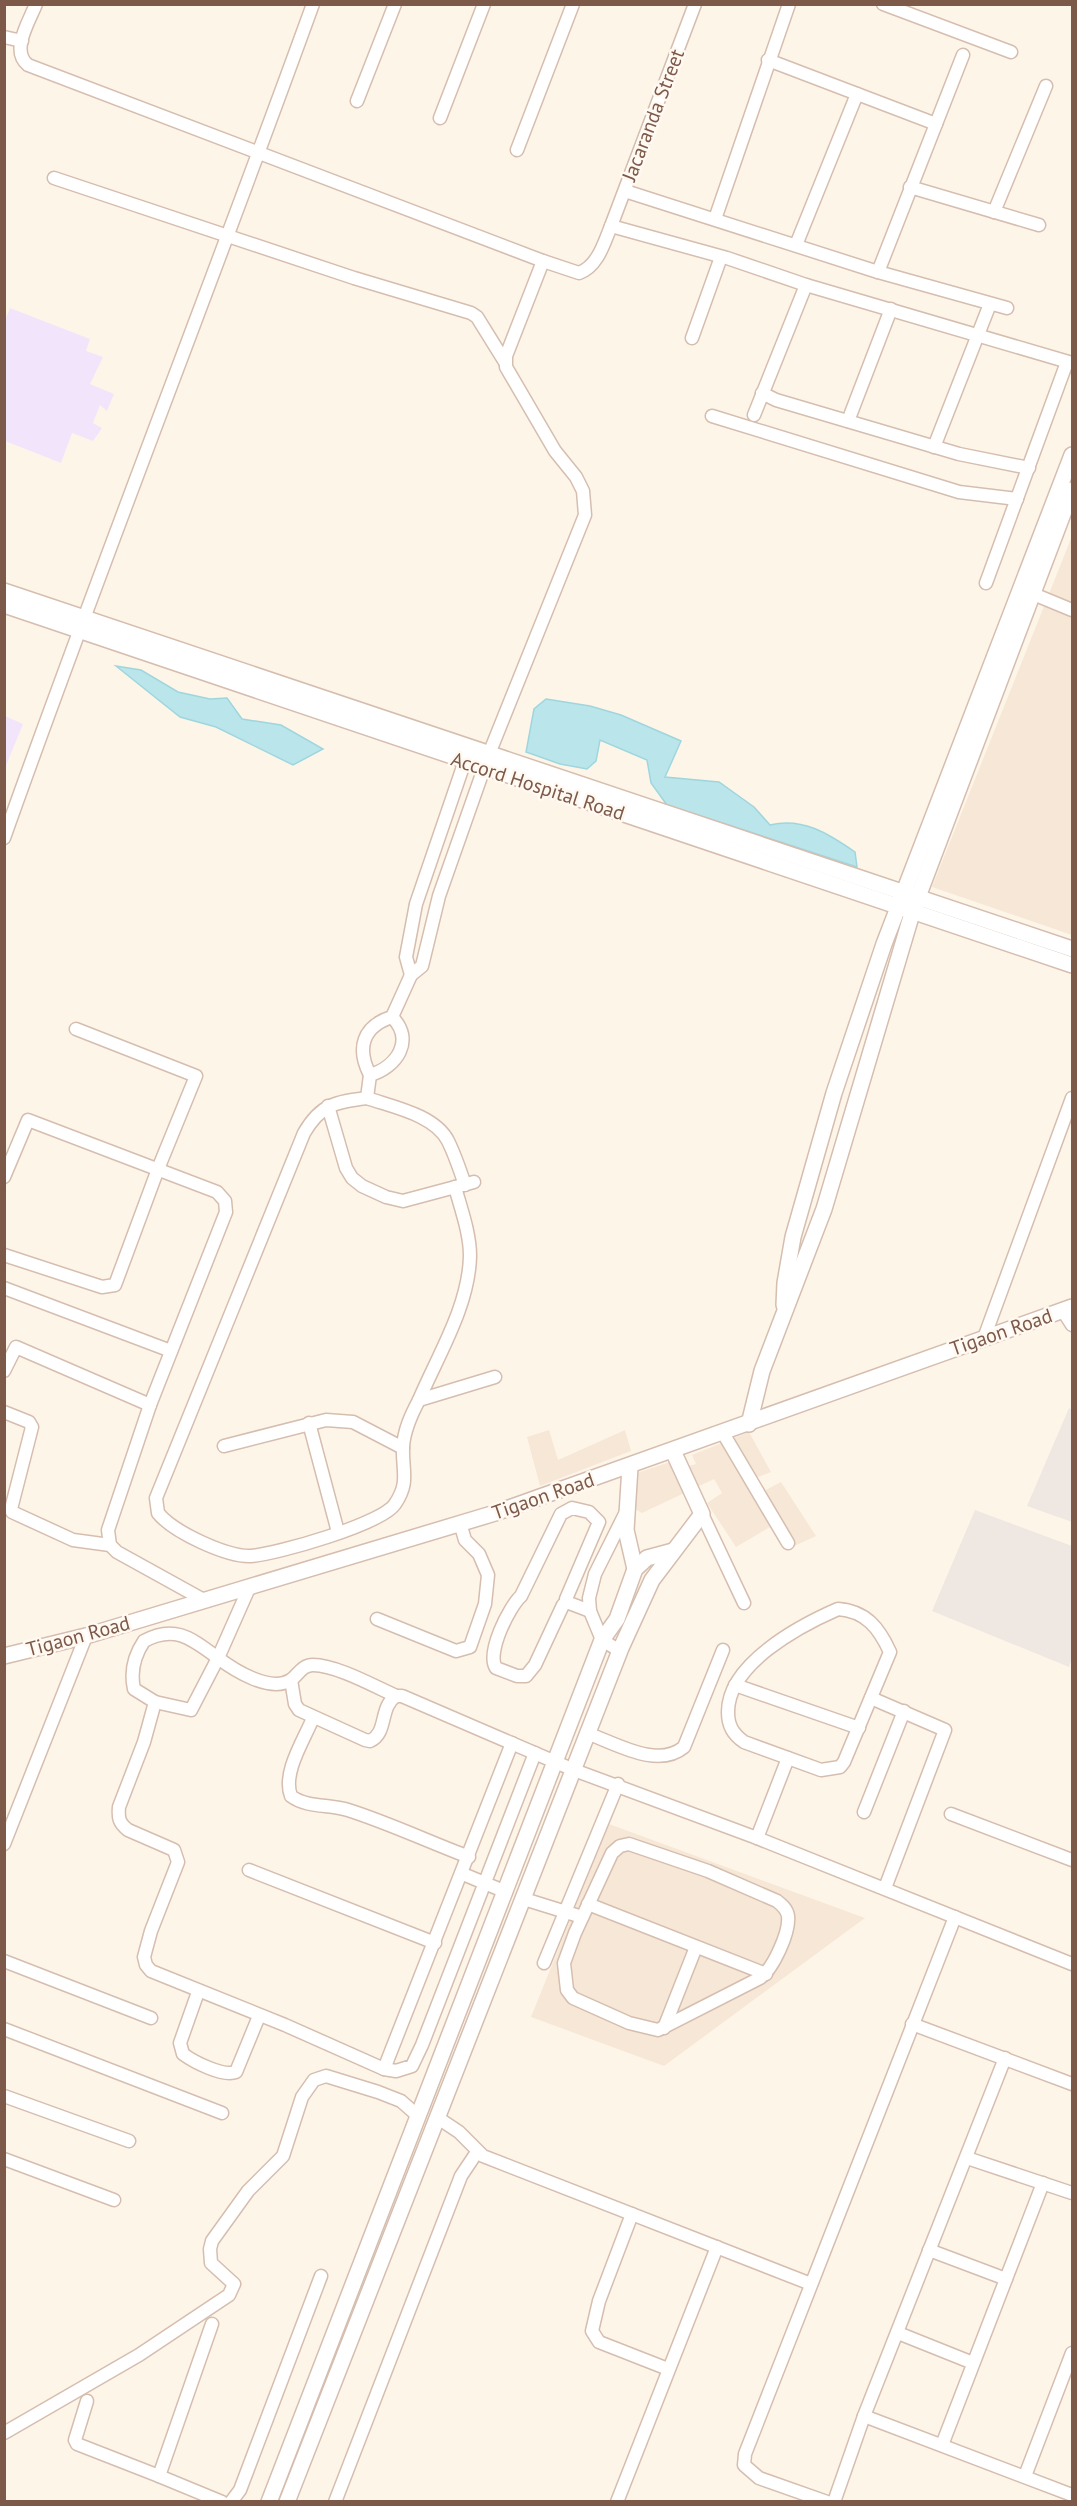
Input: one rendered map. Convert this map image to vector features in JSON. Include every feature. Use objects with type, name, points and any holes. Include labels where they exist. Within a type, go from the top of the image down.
[{"type":"street","points":[[36,4],[22,41],[20,56],[28,65],[543,261],[505,362]]},
{"type":"street","points":[[4,838],[80,624],[228,238],[313,4]]},
{"type":"street","points":[[357,101],[395,4]]},
{"type":"street","points":[[440,118],[484,4]]},
{"type":"street","points":[[518,150],[573,4]]},
{"type":"street","name":"Jacaranda Street","points":[[543,261],[579,273],[585,271],[596,260],[625,191],[696,4]]},
{"type":"street","points":[[715,219],[789,4]]},
{"type":"street","points":[[883,4],[1011,52]]},
{"type":"street","points":[[4,37],[22,41]]},
{"type":"street","points":[[878,272],[963,55]]},
{"type":"street","points":[[768,60],[936,124]]},
{"type":"street","points":[[994,212],[1046,86]]},
{"type":"street","points":[[796,246],[856,94]]},
{"type":"street","points":[[54,178],[228,238],[471,313],[477,317],[505,362],[508,374],[555,451],[576,477],[583,491],[585,515],[487,761],[439,896],[422,966],[411,975],[392,1017],[379,1021],[370,1030],[363,1047],[362,1061],[370,1075],[367,1098]]},
{"type":"street","points":[[910,187],[1039,225]]},
{"type":"street","points":[[625,191],[878,272],[1006,308]]},
{"type":"street","points":[[611,226],[1070,363],[986,583]]},
{"type":"street","points":[[692,338],[721,257]]},
{"type":"street","points":[[754,415],[806,285]]},
{"type":"street","points":[[934,447],[990,304]]},
{"type":"street","points":[[848,421],[891,309]]},
{"type":"street","points":[[762,393],[776,400],[934,447],[1029,468]]},
{"type":"street","points":[[712,416],[958,492],[1017,500]]},
{"type":"street","points":[[749,1424],[755,1390],[824,1209],[908,901],[1020,588],[1072,455]]},
{"type":"street","points":[[784,1315],[785,1283],[793,1237],[834,1093],[908,901],[1034,595],[1072,490]]},
{"type":"street","points":[[1020,588],[1072,610]]},
{"type":"street","points":[[4,591],[80,624]]},
{"type":"street","name":"Accord Hospital Road","points":[[4,605],[80,624],[908,901],[1072,965]]},
{"type":"street","points":[[411,975],[406,957],[416,904],[467,755]]},
{"type":"street","points":[[908,901],[1072,949]]},
{"type":"street","points":[[370,1075],[386,1070],[400,1051],[402,1036],[400,1025],[392,1017]]},
{"type":"street","points":[[4,1255],[102,1287],[115,1286],[158,1169],[196,1076],[76,1029]]},
{"type":"street","points":[[367,1098],[408,1112],[435,1126],[448,1139],[465,1185],[470,1253],[467,1279],[460,1305],[406,1427],[403,1448],[406,1472],[404,1486],[393,1507],[380,1518],[290,1548],[250,1556],[220,1548],[164,1521],[155,1505],[304,1133],[314,1115],[328,1106],[367,1098]]},
{"type":"street","points":[[984,1338],[1072,1098]]},
{"type":"street","points":[[328,1106],[346,1168],[357,1183],[386,1197],[403,1201],[465,1185]]},
{"type":"street","points":[[4,1177],[28,1120],[217,1191],[225,1201],[226,1212],[150,1405],[108,1530],[110,1545]]},
{"type":"street","points":[[4,1288],[171,1351]]},
{"type":"street","points":[[1068,1309],[1072,1325]]},
{"type":"street","name":"Tigaon Road","points":[[4,1656],[86,1636],[202,1599],[249,1588],[630,1467],[1068,1309]]},
{"type":"street","points":[[4,1371],[15,1347],[150,1405]]},
{"type":"street","points":[[419,1400],[495,1377]]},
{"type":"street","points":[[4,1412],[29,1422],[32,1427],[12,1512],[73,1540],[110,1545],[117,1552],[202,1599]]},
{"type":"street","points":[[224,1446],[326,1420],[353,1422],[403,1448]]},
{"type":"street","points":[[309,1423],[338,1532]]},
{"type":"street","points":[[723,1433],[788,1543]]},
{"type":"street","points":[[673,1451],[744,1603]]},
{"type":"street","points":[[269,2502],[602,1640],[617,1619],[634,1569],[626,1530],[630,1467]]},
{"type":"street","points":[[572,1508],[589,1512],[599,1522],[566,1602],[535,1665],[526,1676],[517,1676],[496,1668],[491,1655],[512,1604],[521,1596],[561,1514],[572,1508]]},
{"type":"street","points":[[620,1651],[602,1640],[590,1611],[590,1587],[626,1512]]},
{"type":"street","points":[[288,2502],[620,1651],[652,1580],[702,1514]]},
{"type":"street","points":[[377,1619],[456,1652],[470,1647],[485,1605],[488,1575],[479,1554],[465,1540],[460,1522]]},
{"type":"street","points":[[634,1569],[647,1558],[673,1551]]},
{"type":"street","points":[[249,1588],[219,1658],[191,1710],[155,1702],[134,1689],[131,1679],[137,1651],[144,1641],[157,1634],[176,1633],[219,1658],[234,1669],[273,1684],[291,1680],[305,1667],[313,1665],[352,1677],[574,1770],[618,1784],[757,1838],[1072,1964]]},
{"type":"street","points":[[566,1602],[590,1611]]},
{"type":"street","points":[[838,1609],[850,1610],[868,1618],[882,1636],[890,1652],[859,1728],[840,1767],[822,1770],[744,1742],[736,1736],[728,1720],[728,1704],[735,1685],[750,1665],[784,1638],[838,1609]]},
{"type":"street","points":[[4,1844],[86,1636]]},
{"type":"street","points":[[589,1734],[648,1754],[665,1757],[676,1754],[684,1747],[723,1650]]},
{"type":"street","points":[[291,1680],[295,1704],[313,1718],[370,1741],[378,1735],[386,1708],[396,1696]]},
{"type":"street","points":[[735,1685],[859,1728]]},
{"type":"street","points":[[872,1698],[945,1730],[885,1888]]},
{"type":"street","points":[[155,1702],[144,1742],[119,1807],[118,1817],[128,1830],[164,1844],[177,1854],[173,1878],[151,1931],[144,1957],[146,1965],[151,1971],[198,1992],[384,2069],[405,2070],[416,2060],[535,1753]]},
{"type":"street","points":[[864,1812],[904,1711]]},
{"type":"street","points":[[313,1718],[291,1770],[288,1789],[291,1796],[312,1805],[346,1810],[469,1857]]},
{"type":"street","points":[[384,2069],[463,1874],[512,1743]]},
{"type":"street","points":[[757,1838],[788,1758]]},
{"type":"street","points":[[544,1963],[618,1784]]},
{"type":"street","points":[[951,1814],[1072,1860]]},
{"type":"street","points":[[629,1844],[641,1846],[708,1871],[777,1901],[786,1909],[788,1922],[773,1964],[765,1974],[664,2028],[652,2029],[629,2023],[584,2004],[567,1990],[564,1963],[582,1917],[612,1853],[620,1846],[629,1844]]},
{"type":"street","points":[[249,1870],[435,1943]]},
{"type":"street","points":[[463,1874],[506,1892]]},
{"type":"street","points":[[524,1899],[582,1917]]},
{"type":"street","points":[[588,1904],[765,1974]]},
{"type":"street","points":[[826,2502],[759,2478],[744,2464],[747,2444],[955,1917]]},
{"type":"street","points":[[664,2028],[696,1947]]},
{"type":"street","points":[[4,1961],[151,2018]]},
{"type":"street","points":[[198,1992],[180,2043],[183,2054],[191,2060],[226,2072],[236,2072],[260,2016]]},
{"type":"street","points":[[912,2024],[1072,2084]]},
{"type":"street","points":[[4,2029],[222,2113]]},
{"type":"street","points":[[834,2502],[864,2415],[1005,2058]]},
{"type":"street","points":[[4,2433],[122,2366],[229,2295],[234,2284],[211,2263],[212,2241],[248,2191],[283,2156],[302,2097],[314,2080],[326,2076],[378,2092],[406,2104],[418,2116]]},
{"type":"street","points":[[4,2096],[129,2141]]},
{"type":"street","points":[[438,2118],[459,2132],[477,2152],[811,2284]]},
{"type":"street","points":[[335,2502],[461,2176],[477,2152]]},
{"type":"street","points":[[967,2158],[1072,2193]]},
{"type":"street","points":[[4,2159],[114,2200]]},
{"type":"street","points":[[942,2445],[1043,2183]]},
{"type":"street","points":[[632,2214],[599,2301],[592,2331],[599,2342],[668,2369]]},
{"type":"street","points":[[617,2502],[717,2247]]},
{"type":"street","points":[[929,2250],[1006,2279]]},
{"type":"street","points":[[234,2500],[321,2276]]},
{"type":"street","points":[[159,2476],[212,2324]]},
{"type":"street","points":[[898,2333],[973,2363]]},
{"type":"street","points":[[1025,2476],[1072,2353]]},
{"type":"street","points":[[87,2401],[79,2420],[75,2440],[77,2444],[222,2502]]},
{"type":"street","points":[[864,2415],[1072,2495]]},
{"type":"shaded area","points":[[10,308],[90,339],[86,351],[103,357],[90,384],[114,394],[107,411],[100,405],[93,423],[102,428],[93,441],[72,433],[61,463],[5,441],[4,323]]},
{"type":"shaded area","points":[[1072,536],[1072,935],[932,887]]},
{"type":"shaded area","points":[[5,716],[23,724],[5,768]]},
{"type":"shaded area","points":[[1069,1408],[1072,1410],[1072,1522],[1027,1506]]},
{"type":"shaded area","points":[[549,1430],[558,1460],[625,1430],[631,1451],[540,1486],[527,1437]]},
{"type":"shaded area","points":[[749,1432],[771,1472],[746,1482],[770,1527],[736,1547],[707,1503],[722,1493],[714,1479],[642,1513],[625,1504],[628,1476],[685,1457],[688,1466],[696,1464],[692,1455]]},
{"type":"shaded area","points":[[781,1482],[816,1536],[790,1548],[758,1494]]},
{"type":"shaded area","points":[[975,1510],[1072,1546],[1072,1658],[1069,1667],[932,1611]]},
{"type":"shaded area","points":[[609,1824],[865,1918],[664,2066],[531,2017]]},
{"type":"water","points":[[116,666],[141,670],[178,692],[210,699],[227,698],[242,719],[281,725],[323,749],[293,765],[216,727],[180,717]]},
{"type":"water","points":[[546,699],[590,706],[621,715],[681,741],[665,777],[719,782],[754,807],[770,825],[794,823],[805,825],[835,839],[855,852],[857,867],[667,805],[651,783],[647,760],[600,740],[596,761],[587,769],[560,764],[526,752],[534,709]]}]
